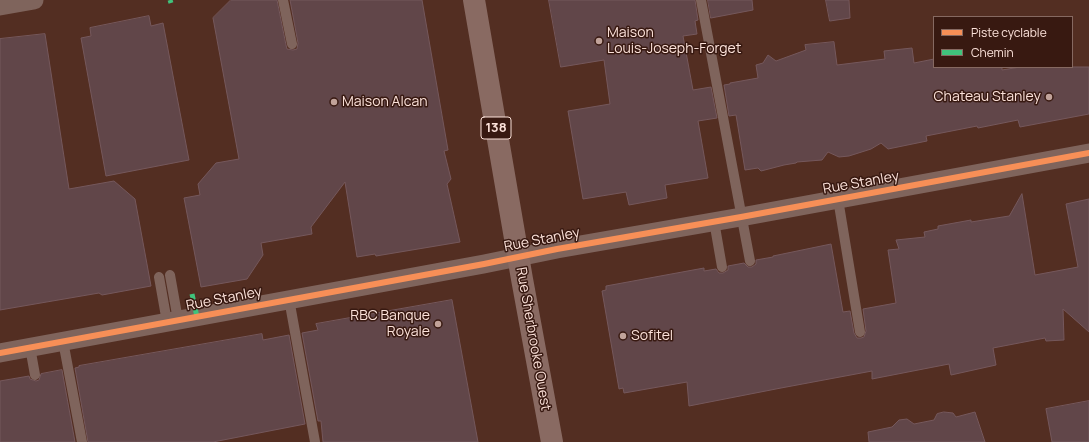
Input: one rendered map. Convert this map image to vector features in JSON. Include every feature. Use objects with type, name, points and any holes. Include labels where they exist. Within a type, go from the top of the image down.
[{"type":"main road","name":"Rue Sherbrooke Ouest","points":[[474,0],[518,257],[552,442]]},
{"type":"street","points":[[0,6],[34,0]]},
{"type":"street","name":"Rue Stanley","points":[[0,353],[557,249],[1089,153]]},
{"type":"lane","points":[[283,0],[292,44]]},
{"type":"lane","points":[[701,0],[750,261]]},
{"type":"lane","points":[[838,199],[860,332]]},
{"type":"lane","points":[[714,221],[722,267]]},
{"type":"lane","points":[[170,275],[172,321]]},
{"type":"lane","points":[[159,277],[172,321]]},
{"type":"lane","points":[[289,300],[315,442]]},
{"type":"lane","points":[[63,341],[82,442]]},
{"type":"lane","points":[[30,347],[35,375]]},
{"type":"building","name":"Maison Alcan","points":[[231,0],[277,0],[287,49],[293,50],[297,49],[298,43],[290,0],[422,0],[448,150],[444,151],[451,179],[447,184],[460,242],[376,256],[375,254],[357,257],[345,182],[311,227],[312,234],[261,243],[263,255],[247,279],[201,287],[184,198],[200,195],[198,184],[216,163],[239,159],[213,18]]},
{"type":"building","points":[[549,0],[695,0],[698,20],[695,21],[697,34],[683,36],[693,90],[711,87],[717,118],[698,121],[708,178],[665,185],[667,198],[629,205],[626,192],[583,199],[568,111],[610,104],[604,60],[561,67]]},
{"type":"building","points":[[708,0],[752,0],[753,10],[711,18]]},
{"type":"building","points":[[826,0],[849,0],[850,18],[830,21]]},
{"type":"building","points":[[149,16],[151,26],[163,23],[189,160],[106,176],[81,38],[91,36],[90,28]]},
{"type":"building","points":[[45,34],[69,189],[114,181],[135,199],[151,286],[102,295],[99,293],[0,310],[0,39]]},
{"type":"building","points":[[834,42],[837,65],[885,59],[884,51],[912,48],[914,63],[933,59],[933,68],[1002,68],[1002,70],[1014,68],[1089,67],[1089,114],[1020,127],[1018,120],[978,128],[977,126],[926,136],[927,141],[888,149],[881,143],[871,149],[849,156],[839,157],[828,152],[822,160],[797,162],[761,171],[758,168],[745,170],[736,115],[729,116],[724,85],[758,78],[756,65],[763,63],[768,55],[776,61],[806,50],[805,45]]},
{"type":"building","points":[[1022,194],[1035,275],[1078,267],[1066,204],[1089,199],[1089,332],[1063,309],[1064,340],[1046,341],[1045,338],[993,348],[996,365],[951,375],[949,364],[872,379],[872,371],[689,406],[687,382],[624,393],[623,388],[619,389],[602,291],[606,290],[606,286],[704,268],[704,271],[716,269],[719,273],[723,273],[728,270],[728,266],[744,263],[748,267],[752,267],[756,264],[756,260],[831,244],[843,312],[850,311],[854,333],[857,338],[861,338],[864,337],[866,331],[863,309],[896,303],[888,250],[899,249],[896,240],[925,237],[924,232],[938,229],[938,226],[971,220],[971,222],[1009,216]]},
{"type":"building","points":[[452,300],[478,442],[323,442],[321,421],[318,421],[302,333],[318,330],[316,324]]},
{"type":"building","points":[[262,334],[263,340],[289,335],[305,424],[213,442],[88,442],[75,368],[79,366]]},
{"type":"building","points":[[62,370],[75,442],[0,442],[0,381],[29,376],[30,379],[36,381],[39,380],[41,374]]},
{"type":"building","points":[[1089,401],[1089,442],[1052,442],[1046,409]]},
{"type":"building","points":[[944,412],[953,413],[956,417],[975,412],[985,442],[869,442],[868,432],[892,427],[899,420],[907,419],[914,424],[934,420],[937,414]]},
{"type":"marked path","points":[[192,294],[197,317]]},
{"type":"cycle path","points":[[0,353],[484,264],[557,249],[1089,153]]},
{"type":"place","name":"Maison Louis-Joseph-Forget","points":[[599,41]]},
{"type":"place","name":"Chateau Stanley","points":[[1049,97]]},
{"type":"place","name":"Maison Alcan","points":[[334,102]]},
{"type":"place","name":"RBC Banque Royale","points":[[438,324]]},
{"type":"place","name":"Sofitel","points":[[623,336]]}]
